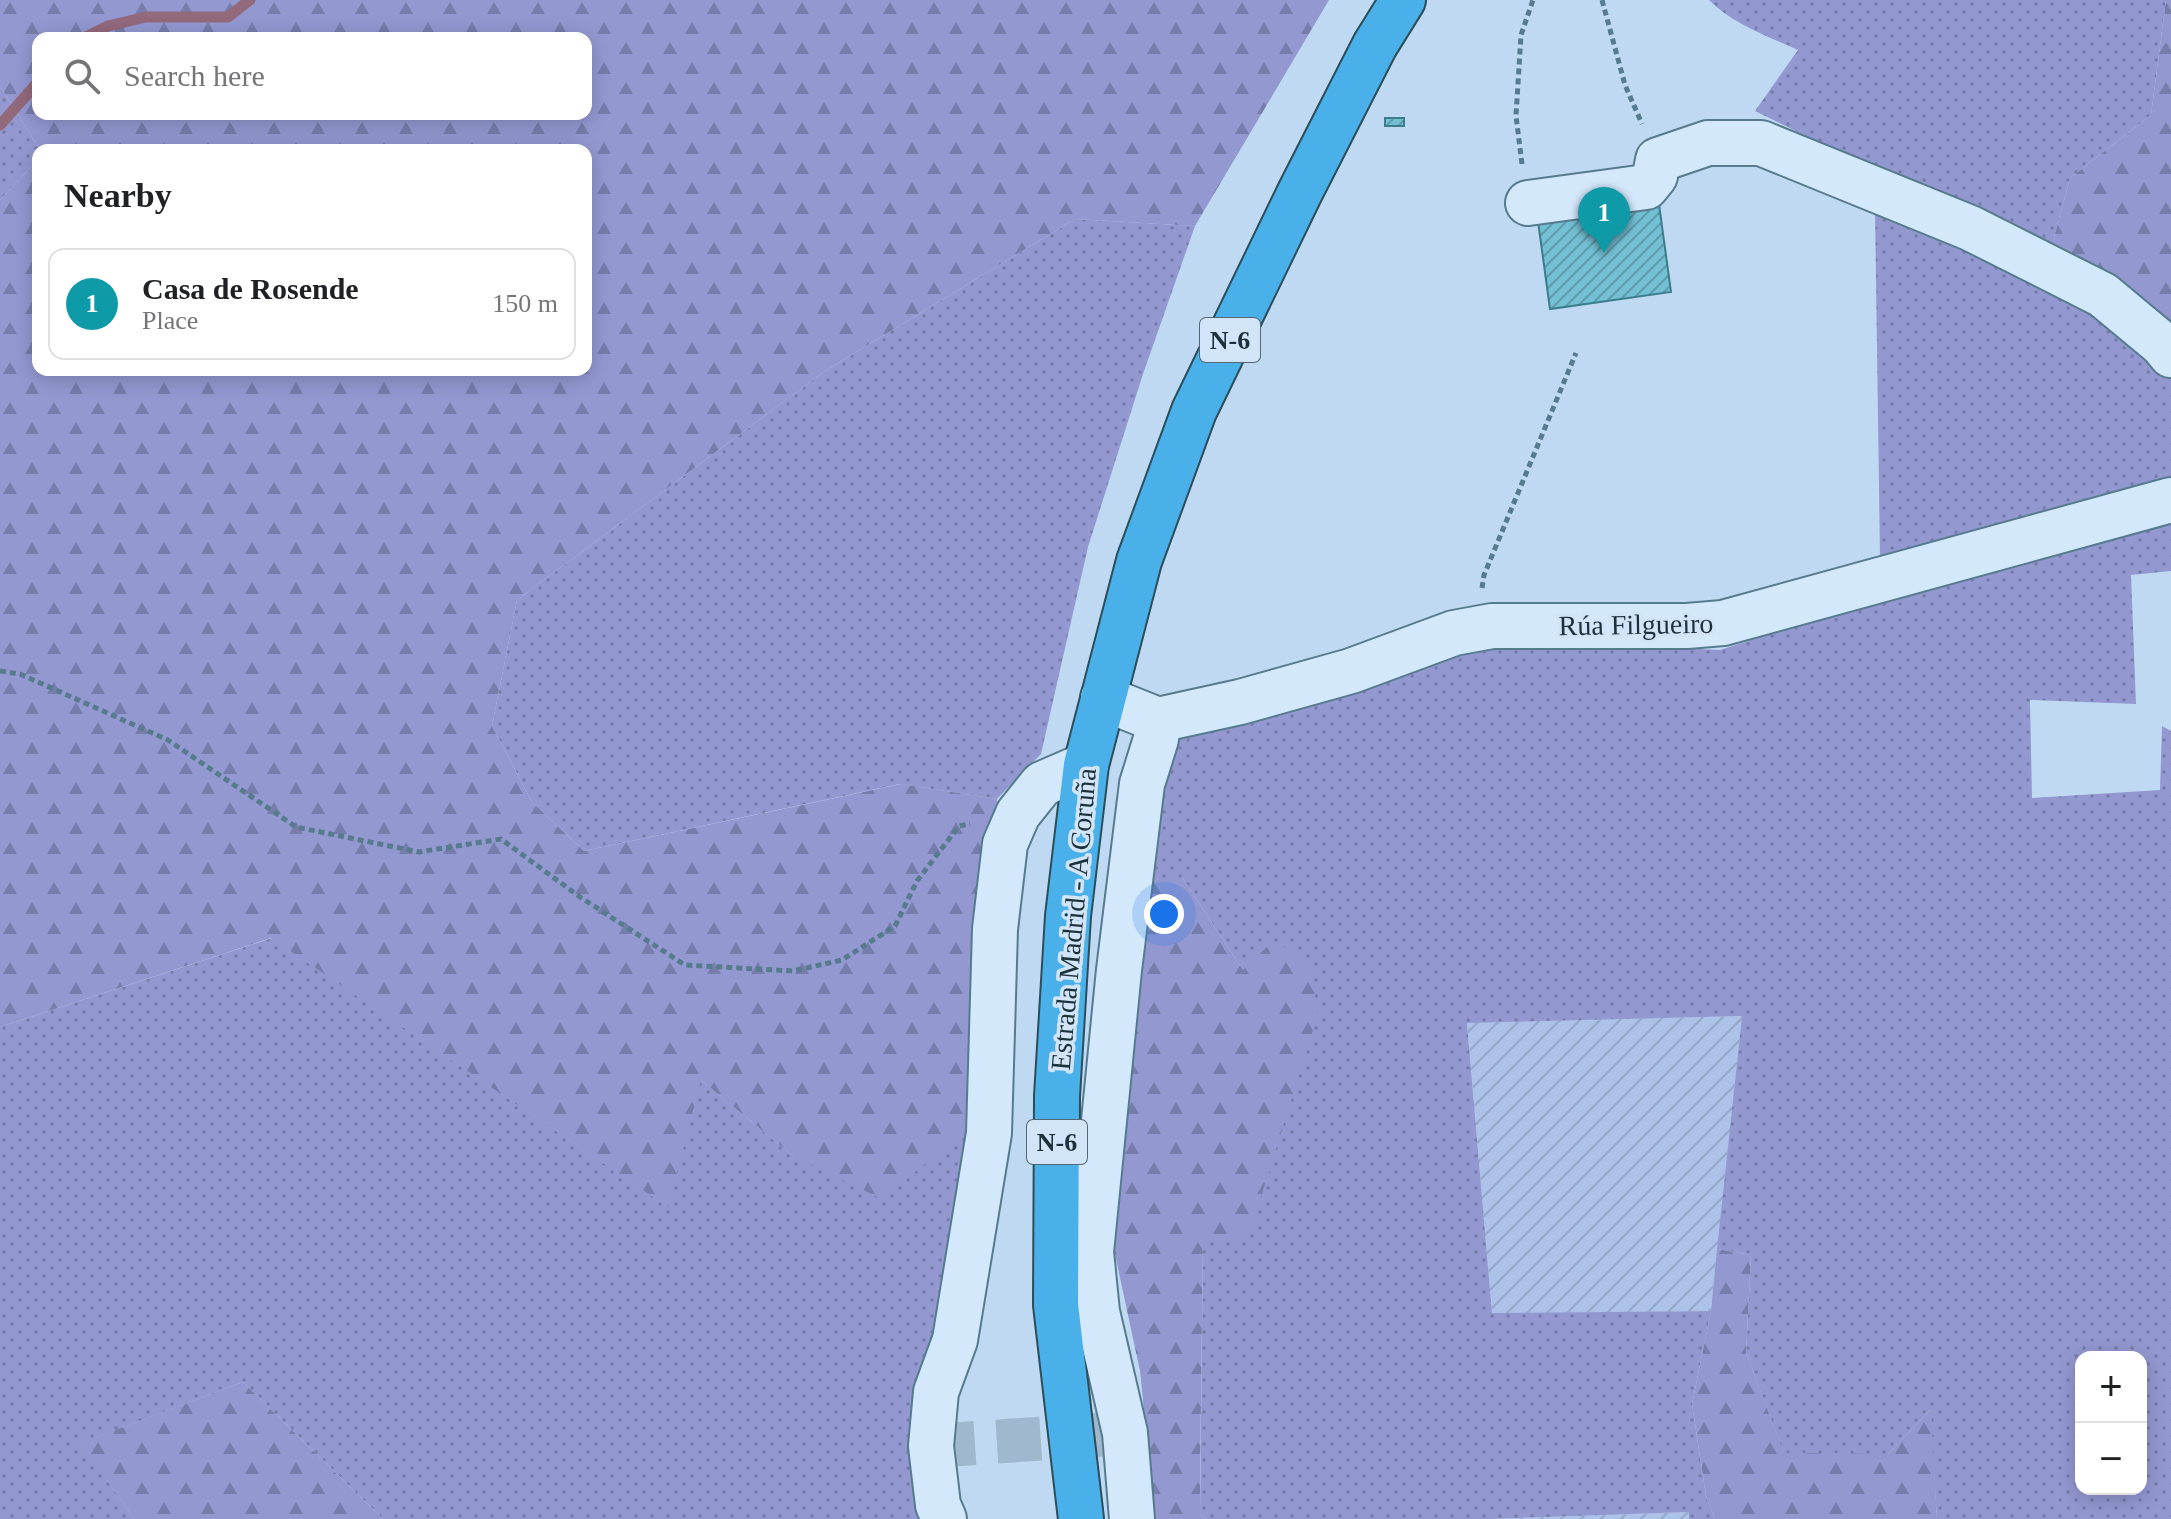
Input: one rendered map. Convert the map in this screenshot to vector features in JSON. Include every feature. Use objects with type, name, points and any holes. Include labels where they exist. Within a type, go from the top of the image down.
[{"type":"highway","name":"Estrada Madrid - A Coruña","points":[[1081,1519],[1056,1305],[1057,1096],[1068,916],[1086,765],[1139,561],[1194,411],[1300,192],[1375,45],[1403,0]]},
{"type":"street","points":[[1528,203],[1646,187],[1655,176],[1658,160],[1708,143],[1761,143],[1970,228],[2103,295],[2171,355]]},
{"type":"street","name":"Rúa Filgueiro","points":[[1158,720],[1240,702],[1337,675],[1454,633],[1492,626],[1687,626],[1723,623],[2171,500]]},
{"type":"street","points":[[1103,698],[1158,720],[1156,739],[1142,784],[1091,1252],[1097,1312],[1125,1433],[1132,1519]]},
{"type":"street","points":[[944,1519],[938,1505],[931,1446],[936,1392],[955,1340],[989,1133],[995,929],[1005,844],[1018,814],[1042,784],[1086,765]]},
{"type":"path","points":[[1528,203],[1516,116],[1521,35],[1533,0]]},
{"type":"path","points":[[1602,0],[1625,85],[1658,160]]},
{"type":"path","points":[[1476,629],[1484,575],[1576,353]]},
{"type":"path","points":[[0,671],[20,674],[168,740],[296,827],[419,852],[501,839],[580,897],[685,965],[793,971],[842,960],[895,926],[917,881],[959,826],[1018,814]]},
{"type":"shaded area","points":[[1742,1016],[1711,1311],[1492,1314],[1467,1022]]},
{"type":"shaded area","points":[[1689,1512],[1689,1519],[1490,1519]]},
{"type":"green space","points":[[0,0],[1329,0],[1195,226],[1075,219],[825,371],[517,600],[492,726],[532,802],[584,851],[901,784],[997,799],[975,1123],[882,1199],[793,1156],[701,1080],[668,1207],[271,938],[0,1027],[0,200],[32,165],[32,376],[592,376],[592,144],[36,144],[0,86]]},
{"type":"green space","points":[[1709,0],[2166,0],[2151,115],[2070,178],[2049,256],[1755,111],[1798,50],[1740,23]]},
{"type":"green space","points":[[2166,0],[2171,0],[2171,338],[2049,256],[2070,178],[2151,115]]},
{"type":"green space","points":[[0,86],[36,144],[32,144],[32,165],[0,200]]},
{"type":"green space","points":[[1875,208],[2044,279],[2156,354],[2171,380],[2171,482],[1880,558]]},
{"type":"green space","points":[[1075,219],[1195,226],[1143,374],[1088,547],[1041,754],[997,799],[900,784],[584,851],[532,802],[492,726],[517,600],[825,371]]},
{"type":"green space","points":[[2171,524],[2171,571],[2131,575],[2136,704],[2030,700],[2032,798],[2160,790],[2162,726],[2171,731],[2171,1519],[1937,1519],[1930,1410],[1888,1454],[1784,1454],[1746,1353],[1751,1255],[1717,1249],[1742,1016],[1467,1023],[1492,1313],[1711,1311],[1692,1404],[1706,1496],[1715,1519],[1689,1519],[1689,1512],[1490,1519],[1207,1519],[1200,1515],[1203,1239],[1243,970],[1183,879],[1139,879],[1165,739],[1378,676],[1500,646],[1579,643],[1720,650],[1842,611],[2033,558]]},
{"type":"green space","points":[[1139,879],[1183,879],[1243,970],[1273,941],[1309,959],[1318,1014],[1247,1242],[1203,1240],[1200,1515],[1207,1519],[1155,1519],[1140,1371],[1110,1231]]},
{"type":"green space","points":[[272,938],[667,1206],[700,1079],[793,1156],[975,1123],[935,1519],[383,1519],[243,1382],[82,1443],[134,1519],[0,1519],[0,1027]]},
{"type":"green space","points":[[1717,1249],[1751,1255],[1746,1353],[1784,1453],[1888,1454],[1931,1409],[1937,1519],[1715,1519],[1706,1496],[1692,1404],[1711,1311]]},
{"type":"green space","points":[[243,1382],[383,1519],[134,1519],[81,1443]]},
{"type":"building","points":[[1385,118],[1404,118],[1404,126],[1385,126]]},
{"type":"building","points":[[1658,197],[1671,292],[1550,309],[1537,214]]},
{"type":"waterway","points":[[96,32],[146,17],[228,17],[250,0]]},
{"type":"waterway","points":[[0,125],[32,89]]},
{"type":"tunnel","points":[[931,1446],[1125,1433]]},
{"type":"place","name":"Casa de Rosende","points":[[1604,253]]}]
